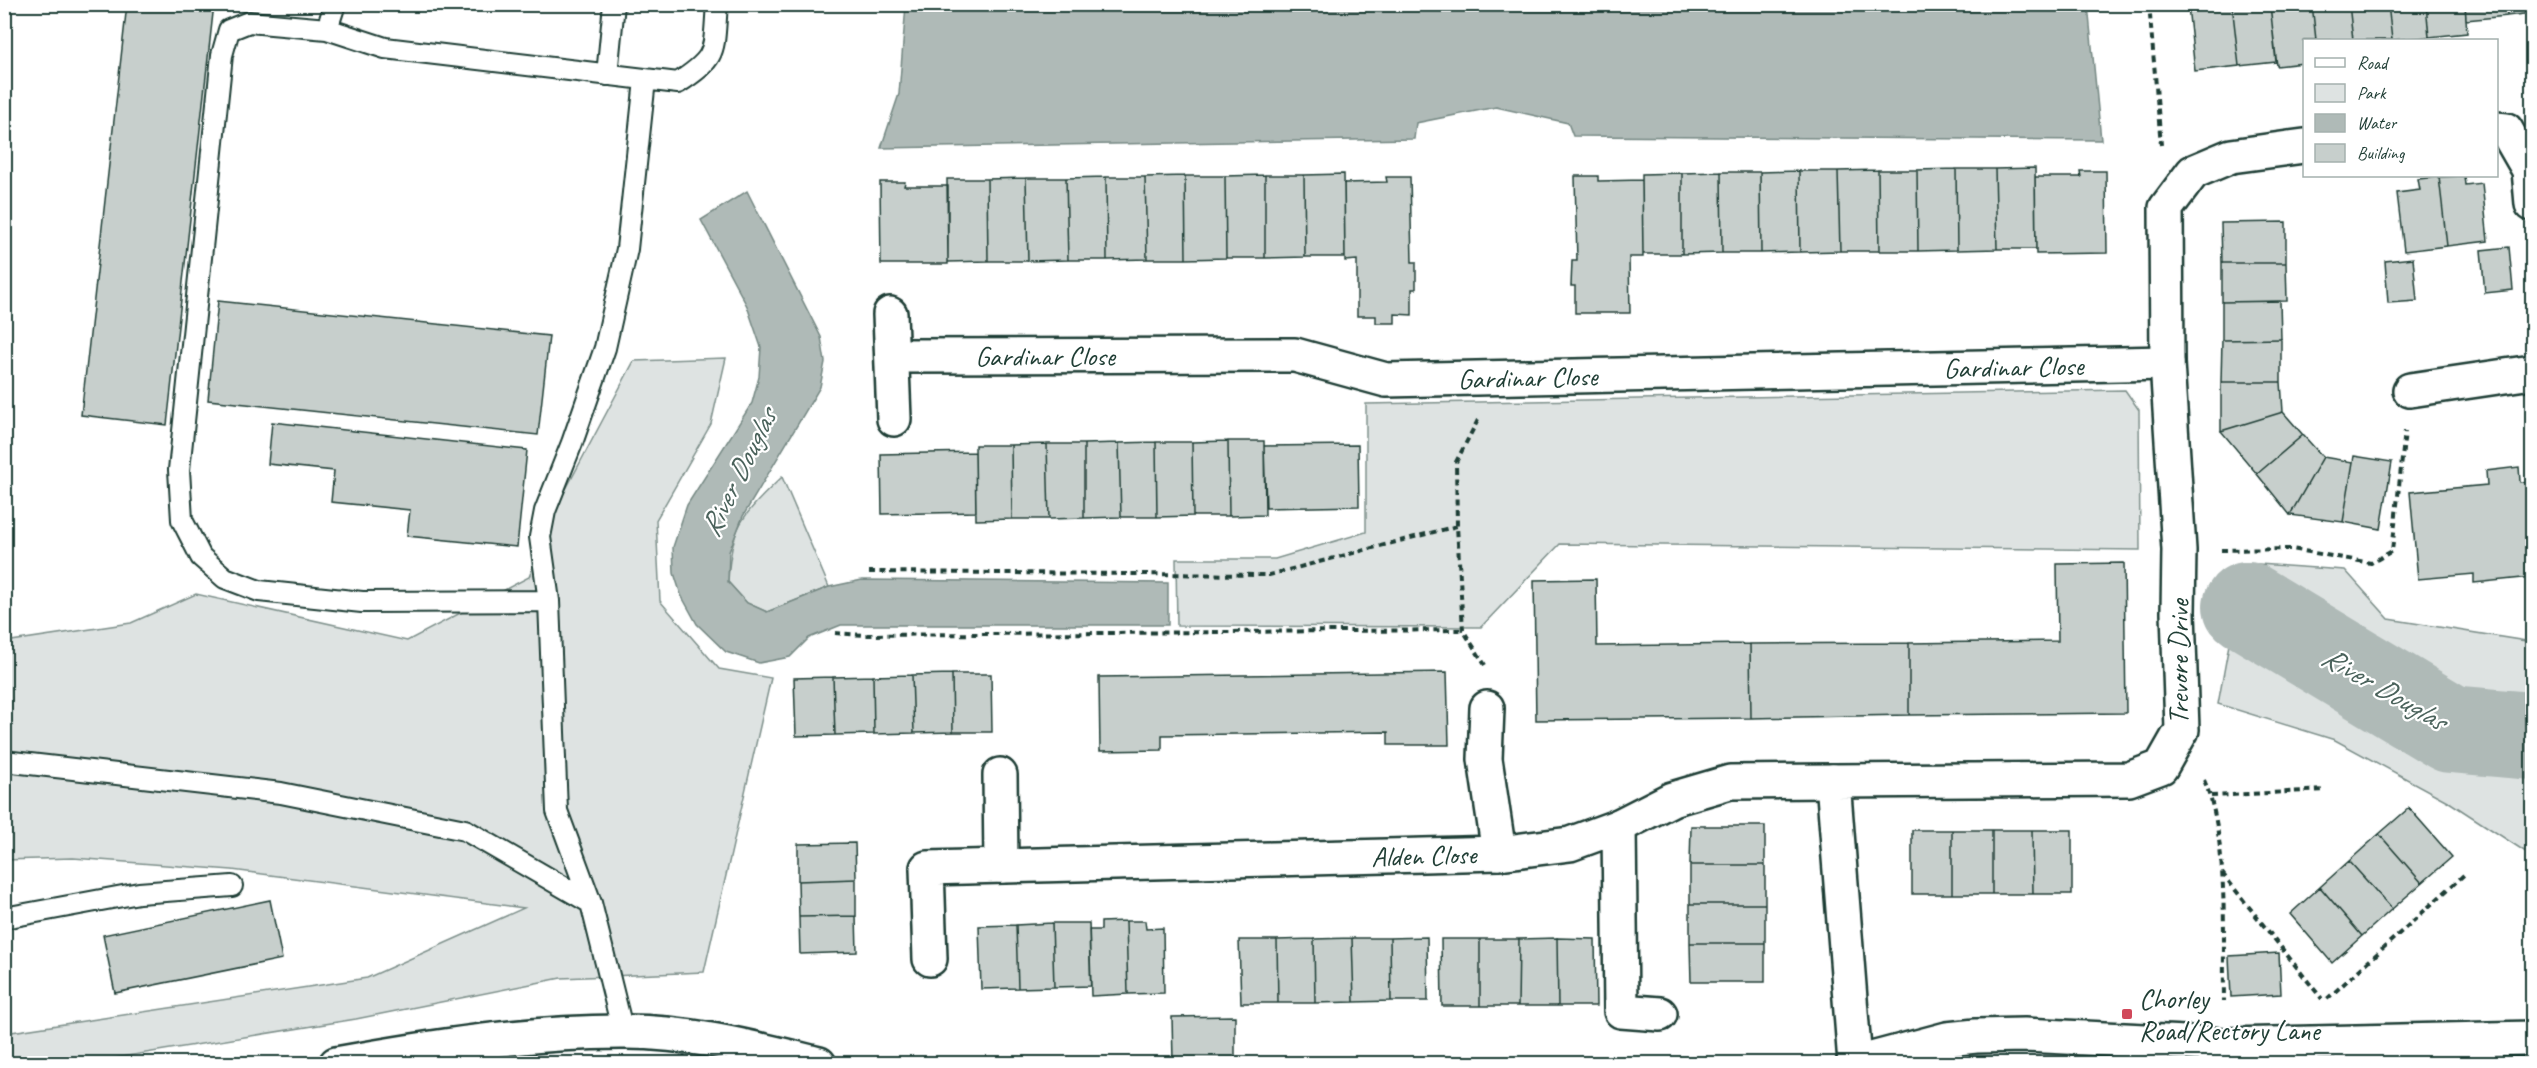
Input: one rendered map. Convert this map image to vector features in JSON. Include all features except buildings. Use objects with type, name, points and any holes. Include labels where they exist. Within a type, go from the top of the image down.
[{"type":"street","points":[[2498,129],[2506,130],[2529,170],[2532,204]]},
{"type":"street","points":[[2166,208],[2193,172],[2231,156],[2303,146]]},
{"type":"street","name":"Trevore Drive","points":[[1833,781],[2129,779],[2161,767],[2182,730],[2178,612],[2179,550],[2167,363],[2166,208]]},
{"type":"street","points":[[890,314],[894,418]]},
{"type":"street","name":"Gardinar Close","points":[[891,356],[1295,355],[1386,380],[2167,363]]},
{"type":"street","points":[[2410,390],[2532,372]]},
{"type":"street","points":[[1487,708],[1485,759],[1499,852]]},
{"type":"street","points":[[1000,775],[1001,866]]},
{"type":"street","points":[[1833,781],[1854,1063],[1947,1040],[1976,1036],[2024,1035],[2225,1044],[2532,1038]]},
{"type":"street","name":"Alden Close","points":[[930,959],[927,868],[1499,852],[1570,844],[1619,826],[1672,799],[1730,782],[1833,781]]},
{"type":"street","points":[[1619,826],[1621,1011],[1660,1014]]},
{"type":"street","points":[[336,1064],[442,1045],[536,1036],[623,1032],[729,1042],[819,1064]]},
{"type":"lane","points":[[327,29],[335,4]]},
{"type":"lane","points":[[607,75],[614,4]]},
{"type":"lane","points":[[549,601],[362,602],[259,591],[225,578],[201,557],[182,520],[179,470],[221,67],[228,30],[249,22],[327,29],[385,48],[678,83],[698,70],[713,54],[717,4]]},
{"type":"lane","points":[[623,1032],[591,903],[556,811],[549,601],[540,537],[544,511],[572,443],[605,348],[627,249],[645,80]]},
{"type":"lane","points":[[4,761],[281,793],[465,830],[591,903]]},
{"type":"lane","points":[[4,918],[139,893],[232,886]]},
{"type":"path","points":[[2149,4],[2166,208]]},
{"type":"path","points":[[1490,674],[1463,630],[1456,462],[1501,377]]},
{"type":"path","points":[[2179,550],[2292,549],[2372,563],[2392,551],[2410,390]]},
{"type":"path","points":[[869,572],[1269,575],[1457,526]]},
{"type":"path","points":[[835,633],[864,636],[1463,630]]},
{"type":"path","points":[[2182,730],[2211,796],[2222,873],[2225,1044]]},
{"type":"path","points":[[2211,796],[2325,790]]},
{"type":"path","points":[[2222,873],[2324,1001],[2361,1043]]},
{"type":"path","points":[[2324,1001],[2466,873]]},
{"type":"green space","points":[[726,358],[711,424],[656,520],[660,601],[719,669],[771,678],[704,972],[561,978],[356,1019],[84,1063],[5,1064],[5,1033],[367,978],[524,908],[232,870],[73,858],[5,860],[5,642],[131,623],[196,594],[407,641],[529,577],[557,506],[634,361]]},
{"type":"green space","points":[[2125,390],[2139,410],[2140,550],[1560,544],[1481,627],[1177,626],[1176,559],[1275,559],[1366,532],[1366,404]]},
{"type":"green space","points":[[782,477],[829,587],[767,612],[747,603],[728,582],[730,562],[732,546],[742,522],[758,501]]},
{"type":"green space","points":[[2244,563],[2345,570],[2389,619],[2532,642],[2532,856],[2449,802],[2335,740],[2218,704]]},
{"type":"water","points":[[906,5],[2088,5],[2101,140],[1573,136],[1568,123],[1496,107],[1416,123],[1414,139],[881,148],[899,94]]},
{"type":"water","points":[[747,191],[821,337],[825,362],[820,387],[743,516],[729,552],[728,582],[747,603],[767,612],[829,587],[862,580],[1168,583],[1168,625],[841,625],[809,638],[790,657],[759,663],[726,652],[697,624],[681,595],[674,573],[673,547],[687,505],[752,403],[759,377],[761,347],[747,306],[701,220]]},
{"type":"waterway","name":"River Douglas","points":[[2247,606],[2451,729],[2532,736]]},
{"type":"place","name":"Chorley Road/Rectory Lane","points":[[2127,1014]]}]
